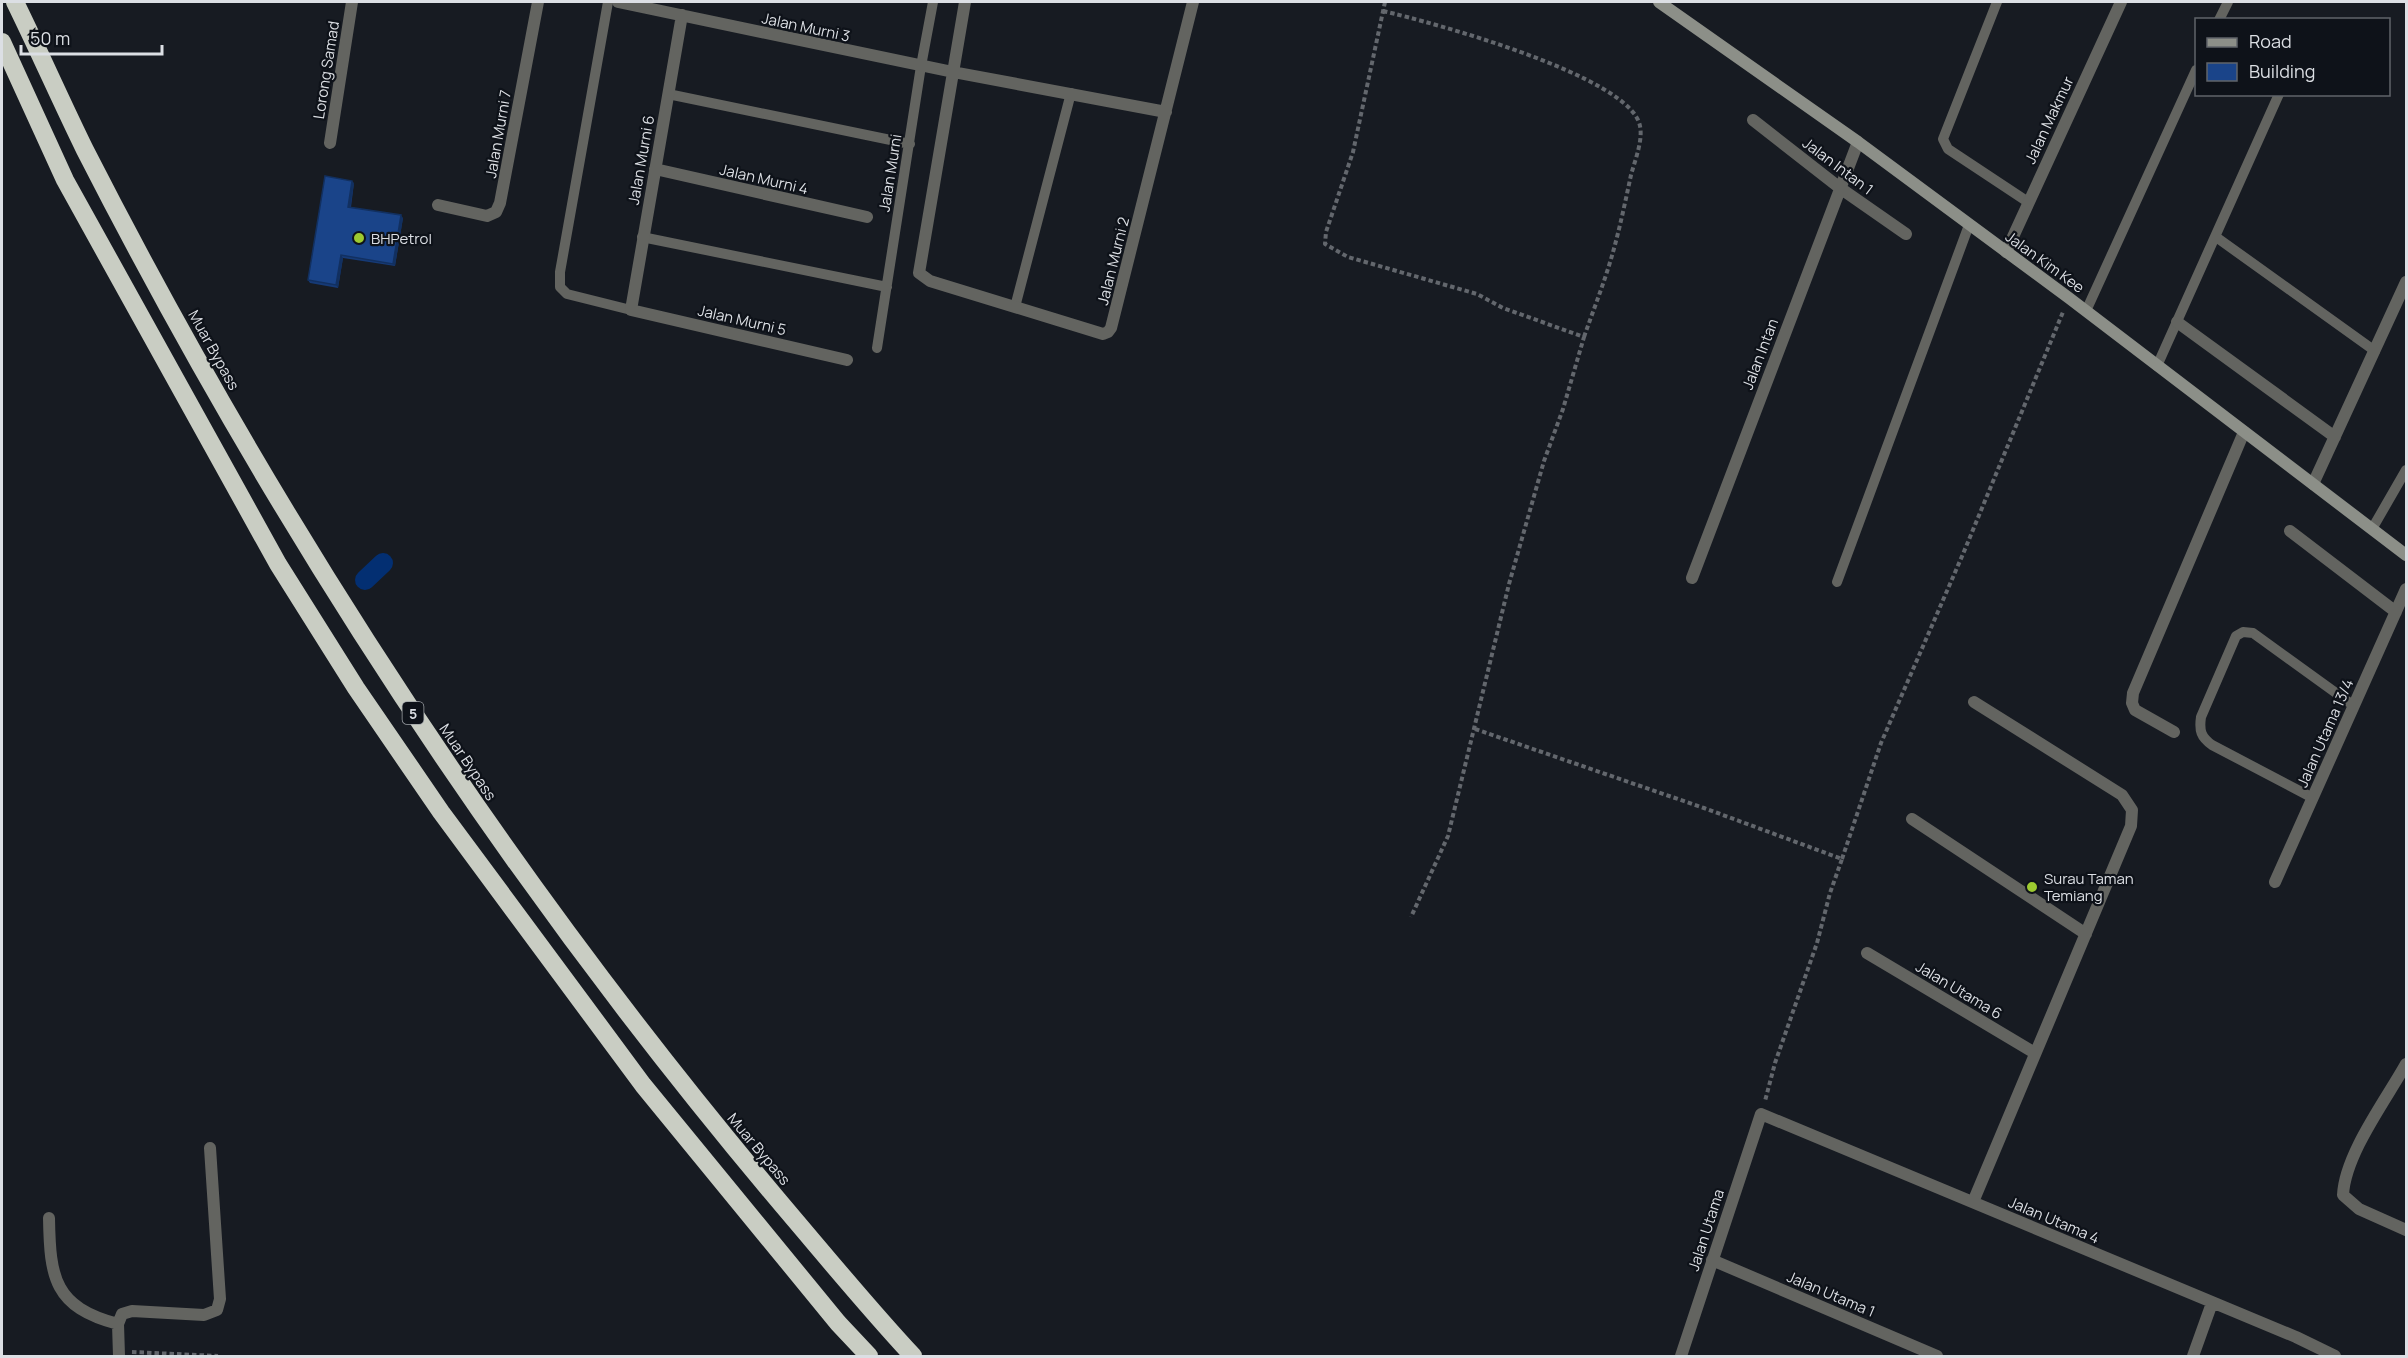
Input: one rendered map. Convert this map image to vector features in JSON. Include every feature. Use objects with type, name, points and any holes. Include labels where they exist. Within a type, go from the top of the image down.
[{"type":"highway","name":"Muar Bypass","points":[[15,2],[84,147],[213,388],[383,668],[481,813],[631,1018],[723,1135],[913,1356]]},
{"type":"highway","name":"5","points":[[2,42],[65,180],[278,564],[356,688],[441,812],[643,1085],[838,1323],[869,1356]]},
{"type":"street","name":"Lorong Samad","points":[[330,143],[352,2]]},
{"type":"street","name":"Jalan Murni 7","points":[[438,205],[487,216],[496,212],[500,203],[538,2]]},
{"type":"street","name":"Jalan Murni 3","points":[[618,2],[921,66],[1166,112]]},
{"type":"street","points":[[953,72],[965,2]]},
{"type":"street","name":"Jalan Murni 2","points":[[953,72],[919,273],[930,281],[1103,334],[1108,332],[1114,317],[1193,2]]},
{"type":"street","name":"Jalan Kim Kee","points":[[1659,2],[1858,142],[2086,310],[2406,555]]},
{"type":"street","name":"Jalan Makmur","points":[[2006,252],[2121,2]]},
{"type":"street","name":"Jalan Murni 6","points":[[631,310],[682,15]]},
{"type":"street","name":"Jalan Intan 1","points":[[1753,120],[1840,188],[1906,234]]},
{"type":"street","name":"Jalan Intan","points":[[1692,578],[1858,142]]},
{"type":"street","name":"Jalan Murni 4","points":[[655,169],[867,217]]},
{"type":"street","points":[[2313,484],[2406,285]]},
{"type":"street","name":"Jalan Murni 5","points":[[631,310],[846,360]]},
{"type":"street","points":[[2177,322],[2334,437]]},
{"type":"street","points":[[2174,732],[2135,710],[2132,703],[2133,693],[2244,432]]},
{"type":"street","points":[[2290,531],[2396,612]]},
{"type":"street","name":"Jalan Utama 13/4","points":[[2275,882],[2405,595]]},
{"type":"street","points":[[1973,1202],[2131,826],[2132,810],[2122,795],[1974,702]]},
{"type":"street","points":[[1912,819],[2086,934]]},
{"type":"street","name":"Jalan Utama 6","points":[[1867,953],[2035,1053]]},
{"type":"street","points":[[2406,1065],[2352,1158],[2344,1178],[2343,1195],[2359,1209],[2406,1230]]},
{"type":"street","name":"Jalan Utama 4","points":[[1761,1114],[2296,1337],[2335,1356]]},
{"type":"street","name":"Jalan Utama","points":[[1681,1356],[1761,1114]]},
{"type":"street","points":[[119,1354],[118,1324],[122,1314],[132,1311],[204,1315],[217,1310],[220,1299],[210,1148]]},
{"type":"street","points":[[49,1218],[50,1260],[62,1290],[83,1312],[118,1324]]},
{"type":"street","name":"Jalan Utama 1","points":[[1712,1260],[1937,1356]]},
{"type":"street","points":[[2193,1356],[2212,1303]]},
{"type":"lane","points":[[608,2],[560,272],[560,288],[567,294],[631,310]]},
{"type":"lane","name":"Jalan Murni","points":[[877,348],[933,2]]},
{"type":"lane","points":[[1997,2],[1943,139],[1948,149],[2028,202]]},
{"type":"lane","points":[[2220,18],[2228,2]]},
{"type":"lane","points":[[2086,310],[2195,72]]},
{"type":"lane","points":[[1015,307],[1071,93]]},
{"type":"lane","points":[[668,94],[910,144]]},
{"type":"lane","points":[[2157,366],[2278,96]]},
{"type":"lane","points":[[1837,582],[1969,225]]},
{"type":"lane","points":[[642,237],[887,287]]},
{"type":"lane","points":[[2216,237],[2374,351]]},
{"type":"lane","points":[[2372,529],[2406,470]]},
{"type":"lane","points":[[2313,798],[2203,739],[2199,730],[2201,717],[2236,636],[2243,632],[2253,633],[2354,706]]},
{"type":"path","points":[[1385,2],[1353,152],[1326,232],[1325,244],[1347,257],[1477,294],[1503,308],[1584,337]]},
{"type":"path","points":[[1383,11],[1431,23],[1556,66],[1606,90],[1625,104],[1638,118],[1641,128],[1611,259],[1544,461],[1509,584],[1448,836],[1411,917]]},
{"type":"path","points":[[1761,1114],[1775,1063],[1817,943],[1830,893],[1881,743],[1976,523],[2069,298]]},
{"type":"path","points":[[1475,729],[1694,804],[1842,859]]},
{"type":"path","points":[[119,1354],[218,1356]]},
{"type":"building","name":"BHPetrol","points":[[325,176],[352,181],[348,207],[401,215],[393,264],[341,255],[336,285],[308,280]]},
{"type":"waterway","points":[[365,580],[383,563]]},
{"type":"place","name":"BHPetrol","points":[[359,238]]},
{"type":"place","name":"Surau Taman Temiang","points":[[2032,887]]}]
